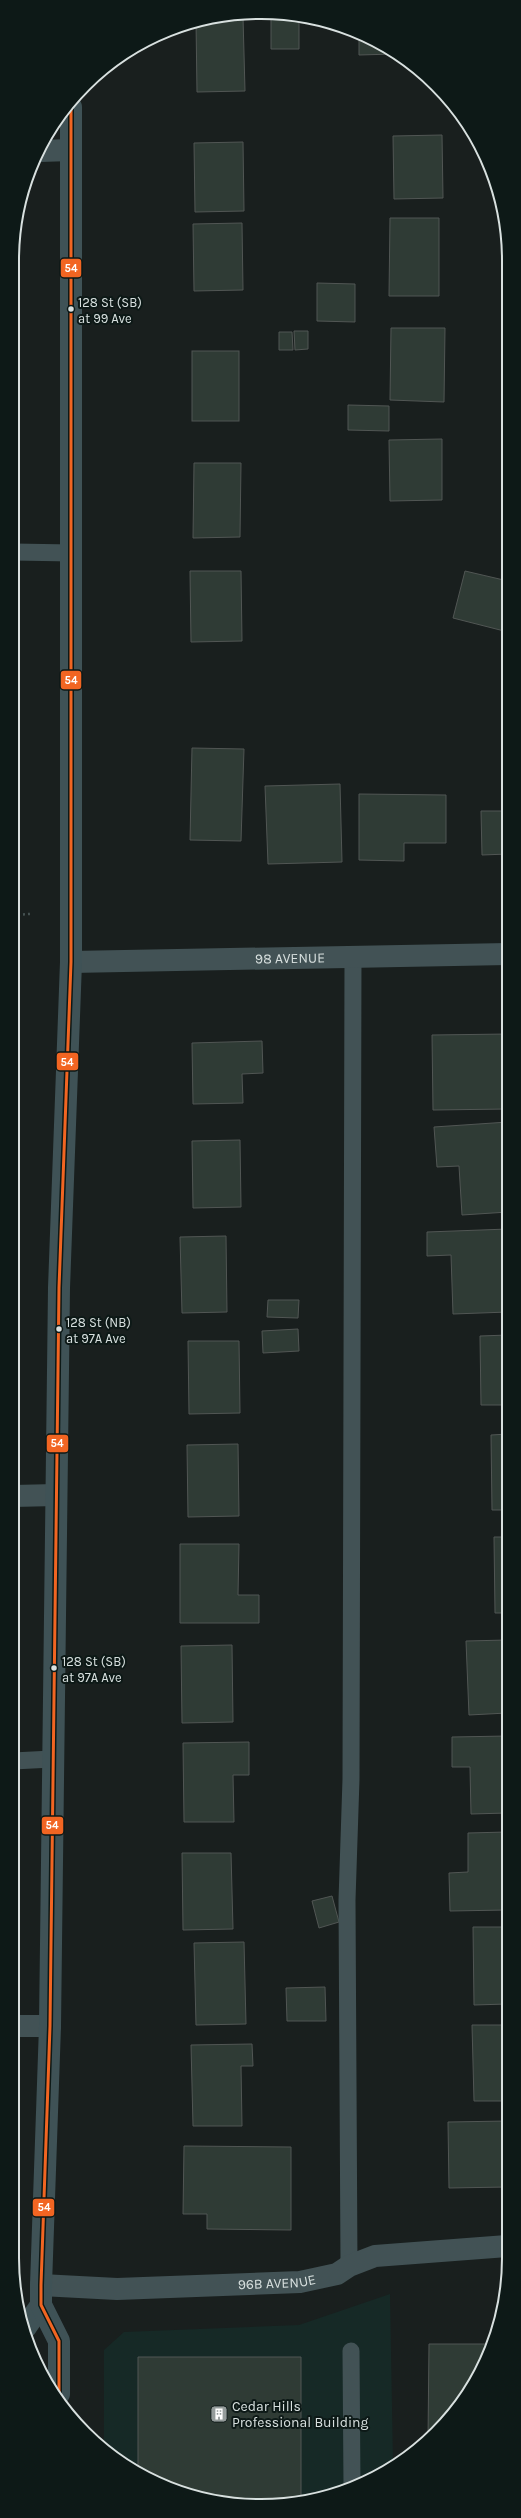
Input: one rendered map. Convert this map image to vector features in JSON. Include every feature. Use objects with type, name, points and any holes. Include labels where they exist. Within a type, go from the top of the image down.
[{"type":"main road","points":[[28,2323],[41,2295],[50,2026],[52,1759],[59,1288],[72,962],[71,111]]},
{"type":"main road","points":[[41,2295],[59,2341],[59,2390]]},
{"type":"street","points":[[46,151],[71,150]]},
{"type":"street","name":"98 AVENUE","points":[[72,962],[502,954]]},
{"type":"street","points":[[19,1496],[56,1496]]},
{"type":"street","points":[[19,2026],[50,2026]]},
{"type":"street","name":"96B AVENUE","points":[[41,2295],[117,2289],[293,2283],[321,2279],[337,2274],[349,2266],[375,2256],[502,2246]]},
{"type":"lane","points":[[19,552],[72,553]]},
{"type":"lane","points":[[349,2266],[347,1900],[351,1779],[353,957]]},
{"type":"lane","points":[[19,1761],[52,1759]]},
{"type":"lane","points":[[351,2351],[352,2481]]},
{"type":"path","points":[[19,915],[30,914]]},
{"type":"shaded area","points":[[390,2294],[393,2459],[381,2467],[353,2481],[323,2491],[308,2494],[292,2497],[260,2499],[229,2497],[198,2491],[168,2481],[140,2467],[104,2442],[104,2350],[124,2332],[299,2325]]},
{"type":"building","points":[[243,20],[245,91],[197,92],[196,28],[229,21]]},
{"type":"building","points":[[271,20],[299,22],[299,49],[271,49]]},
{"type":"building","points":[[359,40],[386,54],[359,55]]},
{"type":"building","points":[[442,135],[443,198],[394,199],[393,136]]},
{"type":"building","points":[[243,142],[244,211],[195,212],[194,143]]},
{"type":"building","points":[[390,218],[439,218],[439,296],[389,296]]},
{"type":"building","points":[[242,223],[243,290],[194,291],[193,224]]},
{"type":"building","points":[[317,283],[355,284],[355,322],[317,321]]},
{"type":"building","points":[[391,328],[445,328],[444,402],[390,400]]},
{"type":"building","points":[[294,331],[308,331],[308,349],[295,350]]},
{"type":"building","points":[[279,332],[292,332],[293,350],[279,350]]},
{"type":"building","points":[[192,351],[239,351],[239,421],[192,421]]},
{"type":"building","points":[[348,405],[389,406],[389,431],[348,430]]},
{"type":"building","points":[[442,439],[442,500],[390,501],[389,440]]},
{"type":"building","points":[[194,463],[241,463],[240,537],[193,538]]},
{"type":"building","points":[[190,571],[241,571],[242,641],[191,642]]},
{"type":"building","points":[[465,571],[502,580],[502,630],[453,618]]},
{"type":"building","points":[[192,748],[244,749],[241,841],[190,840]]},
{"type":"building","points":[[340,784],[342,862],[268,864],[265,786]]},
{"type":"building","points":[[359,794],[446,795],[446,843],[404,843],[404,861],[359,860]]},
{"type":"building","points":[[481,811],[502,811],[502,854],[482,855]]},
{"type":"building","points":[[502,1034],[502,1109],[433,1110],[432,1035]]},
{"type":"building","points":[[262,1041],[263,1073],[242,1074],[243,1103],[193,1104],[192,1043]]},
{"type":"building","points":[[502,1122],[502,1212],[462,1215],[459,1166],[437,1167],[434,1127]]},
{"type":"building","points":[[240,1140],[241,1207],[193,1208],[192,1141]]},
{"type":"building","points":[[502,1229],[502,1312],[453,1314],[451,1255],[427,1256],[427,1232]]},
{"type":"building","points":[[226,1236],[227,1312],[182,1313],[180,1237]]},
{"type":"building","points":[[268,1300],[299,1300],[298,1318],[267,1317]]},
{"type":"building","points":[[298,1329],[299,1351],[263,1353],[262,1331]]},
{"type":"building","points":[[502,1335],[502,1405],[481,1405],[480,1336]]},
{"type":"building","points":[[188,1341],[239,1341],[240,1413],[189,1414]]},
{"type":"building","points":[[502,1434],[502,1510],[492,1510],[491,1435]]},
{"type":"building","points":[[238,1444],[239,1516],[188,1517],[187,1445]]},
{"type":"building","points":[[494,1537],[502,1537],[502,1613],[495,1613]]},
{"type":"building","points":[[180,1544],[239,1544],[238,1595],[259,1595],[259,1623],[180,1623]]},
{"type":"building","points":[[502,1640],[502,1713],[469,1715],[466,1641]]},
{"type":"building","points":[[232,1645],[233,1722],[182,1723],[181,1646]]},
{"type":"building","points":[[502,1736],[502,1813],[471,1814],[470,1767],[452,1767],[452,1737]]},
{"type":"building","points":[[249,1742],[249,1775],[233,1775],[234,1822],[184,1822],[183,1743]]},
{"type":"building","points":[[502,1832],[502,1910],[450,1911],[449,1873],[468,1872],[468,1833]]},
{"type":"building","points":[[182,1853],[231,1853],[233,1929],[183,1930]]},
{"type":"building","points":[[332,1896],[339,1922],[319,1928],[312,1901]]},
{"type":"building","points":[[473,1927],[502,1927],[502,2004],[474,2005]]},
{"type":"building","points":[[244,1942],[246,2024],[196,2025],[194,1943]]},
{"type":"building","points":[[325,1987],[326,2021],[287,2021],[286,1988]]},
{"type":"building","points":[[472,2025],[502,2025],[502,2101],[474,2101]]},
{"type":"building","points":[[252,2044],[253,2066],[241,2066],[242,2126],[193,2126],[191,2045]]},
{"type":"building","points":[[502,2121],[502,2187],[449,2188],[448,2122]]},
{"type":"building","points":[[184,2146],[291,2147],[291,2230],[207,2229],[207,2214],[183,2214]]},
{"type":"building","points":[[429,2344],[486,2344],[470,2378],[461,2392],[442,2417],[428,2431]]},
{"type":"building","name":"Cedar Hills Professional Building","points":[[138,2357],[301,2357],[301,2495],[260,2499],[229,2497],[198,2491],[168,2481],[138,2466]]},
{"type":"transit line","name":"54","points":[[59,2390],[59,2341],[41,2305],[41,2285],[50,2026],[59,1288],[71,962],[71,111]]},
{"type":"place","name":"128 St (SB) at 99 Ave","points":[[71,309]]},
{"type":"place","name":"128 St (NB) at 97A Ave","points":[[59,1329]]},
{"type":"place","name":"128 St (SB) at 97A Ave","points":[[54,1668]]},
{"type":"place","name":"Cedar Hills Professional Building","points":[[219,2414]]}]
